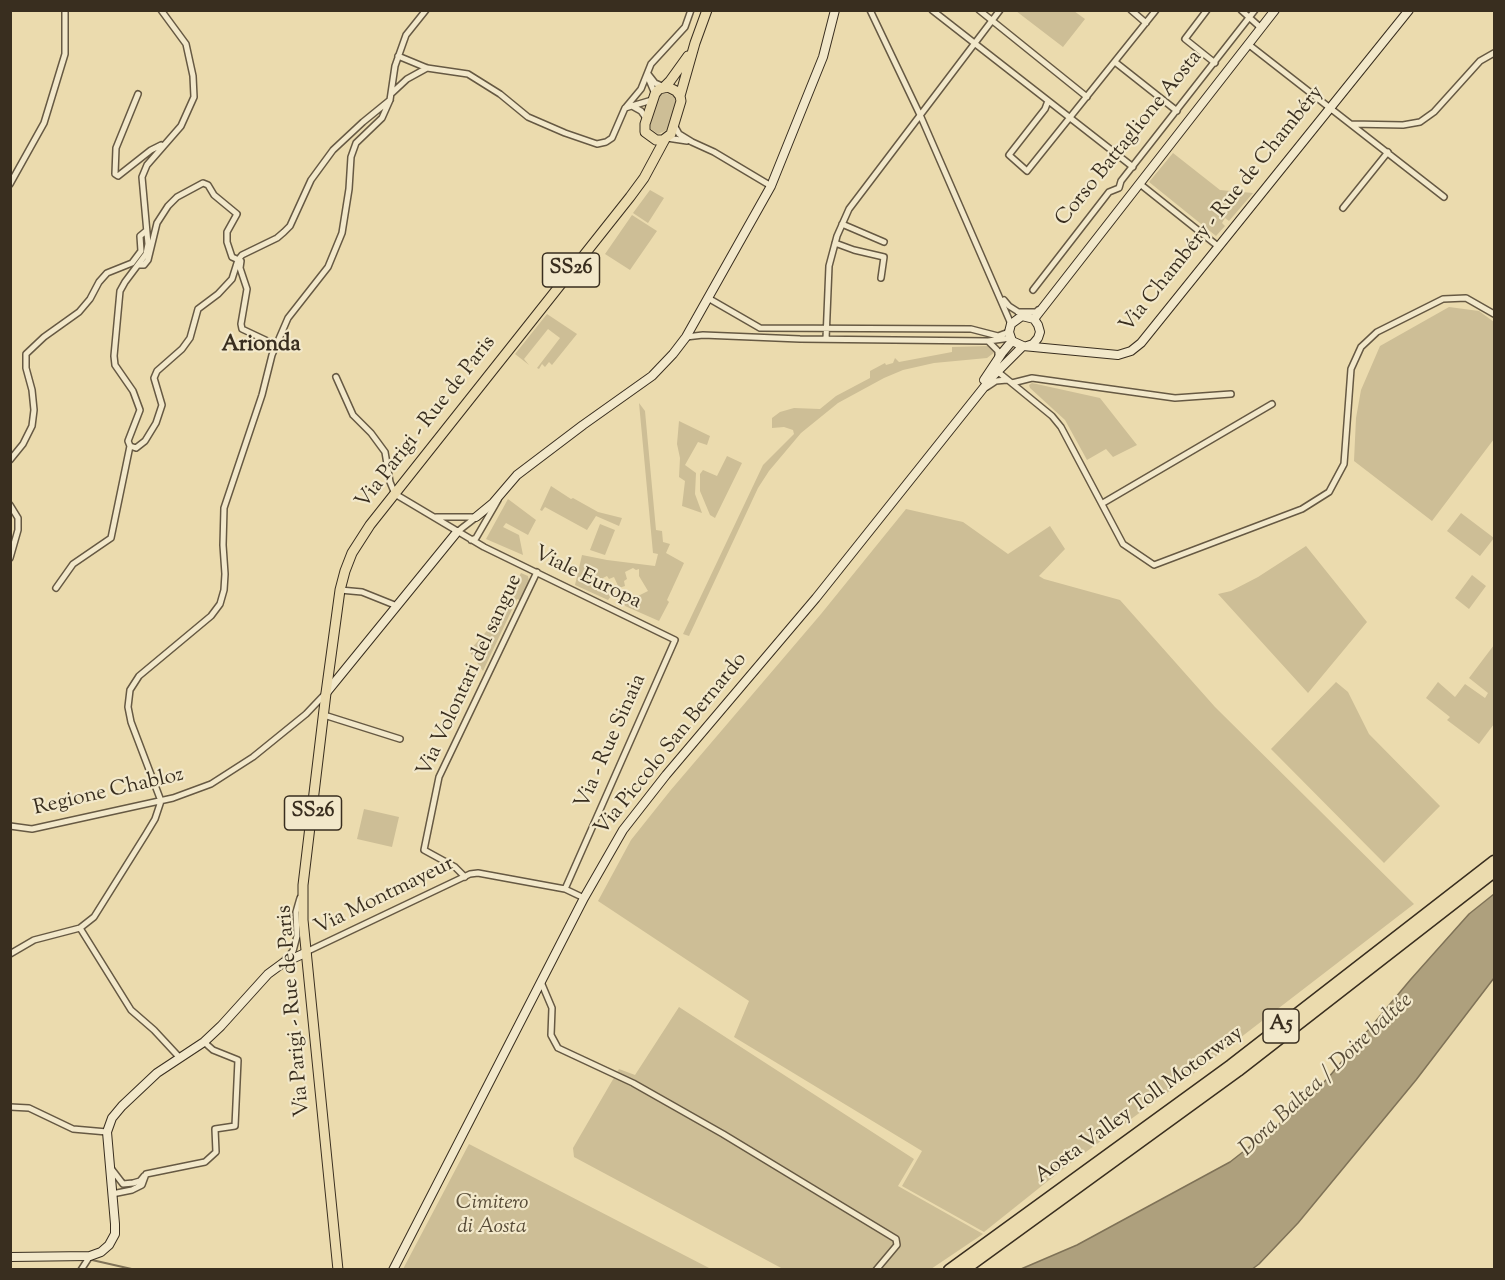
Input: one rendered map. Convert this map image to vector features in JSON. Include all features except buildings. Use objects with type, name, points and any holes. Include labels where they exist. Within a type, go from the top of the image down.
[{"type":"highway","name":"Aosta Valley Toll Motorway","points":[[964,1269],[1494,861]]},
{"type":"highway","name":"Aosta Valley Toll Motorway","points":[[949,1269],[1238,1071],[1494,872]]},
{"type":"main road","name":"Via Parigi - Rue de Paris","points":[[338,1269],[305,953],[303,885],[340,590],[352,553],[360,538],[644,178],[674,124],[695,43],[707,10]]},
{"type":"main road","name":"Via Parigi - Rue de Paris","points":[[654,97],[681,68],[695,43]]},
{"type":"main road","points":[[664,87],[672,88],[680,96]]},
{"type":"main road","points":[[646,119],[654,97]]},
{"type":"main road","name":"Via Parigi - Rue de Paris","points":[[636,188],[652,150],[650,136],[644,129],[646,119]]},
{"type":"main road","points":[[650,136],[656,140],[666,138]]},
{"type":"street","points":[[10,184],[44,123],[65,54],[65,10]]},
{"type":"street","points":[[56,588],[73,564],[111,538],[130,446],[128,441],[140,410],[133,391],[115,365],[120,291],[146,255],[148,244],[142,177],[147,165],[181,126],[194,97],[193,76],[186,44],[161,10]]},
{"type":"street","points":[[10,954],[34,940],[80,928],[94,917],[154,819],[161,801],[131,722],[128,707],[130,690],[139,676],[211,616],[220,604],[224,590],[224,508],[276,345],[288,318],[328,267],[342,233],[349,189],[351,156],[356,143],[382,118],[390,100],[398,56],[406,35],[426,10]]},
{"type":"street","points":[[398,56],[427,68],[468,74],[500,94],[528,117],[597,144],[612,138],[628,107],[641,89],[651,64],[685,27],[691,10]]},
{"type":"street","points":[[471,540],[478,534],[502,494],[517,475],[652,376],[686,337],[771,186],[823,57],[835,10]]},
{"type":"street","points":[[870,10],[921,117],[982,259],[1001,296],[1009,306],[1031,318],[1038,325],[1040,332],[1038,338],[1025,346],[1011,335],[1001,296]]},
{"type":"street","points":[[932,10],[1133,167]]},
{"type":"street","points":[[979,10],[1087,97]]},
{"type":"street","points":[[826,339],[829,266],[842,224],[854,202],[921,117],[1000,10]]},
{"type":"street","points":[[1131,10],[1146,23]]},
{"type":"street","points":[[1048,101],[1045,109],[1009,155],[1027,171],[1156,10]]},
{"type":"street","points":[[1207,10],[1185,39],[1215,63]]},
{"type":"street","points":[[1241,10],[1261,28]]},
{"type":"street","name":"Corso Battaglione Aosta","points":[[1033,290],[1109,192],[1119,188],[1121,181],[1255,10]]},
{"type":"street","name":"Corso Battaglione Aosta","points":[[1031,318],[1057,292],[1275,10]]},
{"type":"street","name":"Via Chambéry - Rue de Chambéry","points":[[1025,346],[1118,355],[1131,351],[1153,328],[1409,10]]},
{"type":"street","points":[[1248,44],[1444,197]]},
{"type":"street","points":[[1351,124],[1403,125],[1420,122],[1434,112],[1480,61],[1494,53]]},
{"type":"street","points":[[1115,62],[1177,111]]},
{"type":"street","points":[[391,93],[407,79],[427,68]]},
{"type":"street","points":[[647,73],[655,82],[664,87]]},
{"type":"street","points":[[628,107],[654,97],[647,80],[647,73]]},
{"type":"street","points":[[138,94],[116,148],[115,174],[118,176],[151,150],[164,143]]},
{"type":"street","points":[[130,446],[136,448],[145,441],[156,423],[162,405],[154,378],[157,371],[182,349],[190,338],[198,309],[218,294],[232,279],[238,260],[251,249],[277,238],[290,226],[311,180],[333,150],[390,100]]},
{"type":"street","points":[[628,107],[641,111],[646,119]]},
{"type":"street","points":[[674,124],[680,134],[692,142],[714,152],[771,186]]},
{"type":"street","points":[[666,138],[692,142]]},
{"type":"street","points":[[1342,208],[1388,152]]},
{"type":"street","points":[[139,266],[144,265],[148,260],[157,223],[168,206],[177,197],[203,183],[208,185],[214,195],[237,214],[227,232],[227,242],[232,257],[242,261],[240,268],[248,289],[242,330],[276,345]]},
{"type":"street","points":[[1140,184],[1219,247]]},
{"type":"street","points":[[1119,188],[1130,196]]},
{"type":"street","points":[[842,224],[884,242]]},
{"type":"street","points":[[10,460],[23,444],[33,426],[34,410],[26,368],[26,354],[44,337],[79,312],[107,273],[132,262],[141,251],[140,236],[146,231]]},
{"type":"street","points":[[835,243],[854,250],[884,256],[881,278]]},
{"type":"street","name":"Corso Battaglione Aosta","points":[[1018,312],[1036,312],[1057,292]]},
{"type":"street","points":[[708,298],[760,328],[971,329],[998,336],[1011,335]]},
{"type":"street","points":[[998,371],[1052,416],[1123,544],[1154,565],[1302,509],[1329,492],[1344,464],[1352,369],[1361,347],[1377,332],[1443,299],[1467,298],[1494,314]]},
{"type":"street","points":[[1011,335],[1016,319],[1031,318]]},
{"type":"street","points":[[686,337],[703,335],[988,341],[1011,335]]},
{"type":"street","name":"Via Piccolo San Bernardo","points":[[998,371],[997,366],[1011,335]]},
{"type":"street","name":"Via Piccolo San Bernardo","points":[[969,408],[1011,335]]},
{"type":"street","points":[[988,341],[998,351],[998,359]]},
{"type":"street","name":"Via Piccolo San Bernardo","points":[[393,1269],[584,898],[623,830],[816,598],[998,371],[1025,346]]},
{"type":"street","points":[[336,377],[353,414],[385,452],[390,482],[395,494]]},
{"type":"street","points":[[1010,381],[1032,378],[1175,398],[1231,394]]},
{"type":"street","name":"Via Piccolo San Bernardo","points":[[969,408],[989,385],[1001,380],[1010,381]]},
{"type":"street","points":[[1102,503],[1272,404]]},
{"type":"street","name":"Viale Europa","points":[[395,494],[484,547],[675,640]]},
{"type":"street","points":[[326,693],[457,532],[502,494]]},
{"type":"street","points":[[10,505],[18,518],[18,530],[10,558]]},
{"type":"street","points":[[433,517],[476,517]]},
{"type":"street","points":[[476,517],[479,520],[478,534],[484,547]]},
{"type":"street","name":"Via Volontari del sangue","points":[[465,877],[455,867],[424,850],[439,777],[537,572]]},
{"type":"street","points":[[340,590],[362,592],[397,606]]},
{"type":"street","name":"Via - Rue Sinaia","points":[[565,890],[675,640]]},
{"type":"street","name":"Regione Chabloz","points":[[10,826],[32,829],[161,801],[211,784],[236,768],[306,714],[326,693]]},
{"type":"street","points":[[324,715],[400,739]]},
{"type":"street","name":"Via Montmayeur","points":[[305,953],[465,877],[478,873],[565,890],[584,898]]},
{"type":"street","points":[[283,963],[292,951],[297,936],[296,912],[303,885]]},
{"type":"street","points":[[80,928],[131,1010],[154,1030],[180,1058]]},
{"type":"street","points":[[10,1257],[90,1256],[101,1252],[109,1245],[115,1234],[107,1132],[112,1118],[157,1073],[204,1042],[268,974],[283,963],[305,953]]},
{"type":"street","points":[[540,982],[552,1008],[551,1035],[558,1048],[633,1083],[723,1134],[896,1239],[897,1245],[876,1269]]},
{"type":"street","points":[[110,1166],[123,1184],[140,1181],[146,1174],[205,1162],[216,1152],[215,1129],[235,1126],[238,1060],[213,1050],[204,1042]]},
{"type":"street","points":[[10,1107],[29,1108],[73,1129],[107,1132]]},
{"type":"street","points":[[112,1194],[132,1190],[142,1185],[146,1174]]},
{"type":"street","points":[[81,1269],[90,1256]]},
{"type":"green space","points":[[1016,11],[1074,11],[1085,19],[1063,47]]},
{"type":"green space","points":[[664,92],[675,97],[676,105],[667,130],[658,134],[651,129],[650,122],[657,98]]},
{"type":"green space","points":[[1173,153],[1220,190],[1253,193],[1229,221],[1225,218],[1222,223],[1225,226],[1216,236],[1149,182]]},
{"type":"green space","points":[[650,190],[664,198],[648,223],[633,213]]},
{"type":"green space","points":[[632,215],[657,231],[630,270],[605,254]]},
{"type":"green space","points":[[1449,307],[1479,311],[1494,322],[1494,439],[1432,521],[1354,461],[1356,418],[1361,390],[1380,346]]},
{"type":"green space","points":[[547,314],[577,334],[552,365],[549,362],[545,367],[542,364],[539,369],[537,368],[560,338],[548,329],[524,359],[529,365],[515,354]]},
{"type":"green space","points":[[988,346],[995,352],[987,358],[934,363],[903,370],[884,378],[838,403],[801,433],[769,471],[758,488],[689,636],[683,634],[763,465],[794,434],[793,430],[784,427],[772,428],[772,418],[780,412],[794,408],[820,409],[836,396],[870,378],[870,371],[885,363],[886,365],[893,363],[895,358],[899,362],[952,352],[952,347]]},
{"type":"green space","points":[[1032,383],[1100,398],[1137,445],[1113,457],[1106,449],[1087,460],[1065,420],[1030,388],[1029,385]]},
{"type":"green space","points":[[639,403],[645,411],[656,530],[662,531],[663,542],[670,544],[666,553],[684,563],[659,621],[625,606],[624,603],[648,591],[639,576],[639,569],[633,568],[625,572],[627,579],[624,581],[625,586],[619,588],[614,577],[603,578],[611,596],[608,600],[575,585],[582,555],[655,566],[658,554],[653,553]]},
{"type":"green space","points":[[679,421],[710,436],[707,445],[698,442],[685,465],[696,473],[695,494],[702,513],[682,506],[685,481],[679,477],[680,458],[677,444]]},
{"type":"green space","points":[[727,456],[742,463],[715,518],[710,515],[700,491],[700,474],[703,470],[717,476]]},
{"type":"green space","points":[[551,486],[598,512],[622,518],[619,526],[596,516],[587,530],[545,507],[542,511],[540,510]]},
{"type":"green space","points":[[508,499],[536,520],[528,535],[506,523],[503,527],[519,535],[523,555],[486,539]]},
{"type":"green space","points":[[906,509],[963,522],[1008,554],[1050,526],[1065,549],[1039,576],[1120,600],[1215,707],[1414,904],[1197,1071],[1068,1165],[984,1232],[902,1186],[922,1151],[734,1037],[749,1001],[598,901],[631,840]]},
{"type":"green space","points":[[1461,513],[1494,538],[1480,556],[1447,531]]},
{"type":"green space","points":[[600,524],[615,530],[605,555],[590,550]]},
{"type":"green space","points":[[1306,546],[1367,622],[1308,693],[1218,594],[1231,591],[1258,577]]},
{"type":"green space","points":[[521,573],[528,576],[529,581],[520,600],[517,599],[483,671],[469,651],[493,624]]},
{"type":"green space","points":[[1472,575],[1486,586],[1469,609],[1455,598]]},
{"type":"green space","points":[[1494,645],[1494,724],[1479,744],[1447,720],[1450,717],[1426,698],[1438,682],[1455,697],[1465,684],[1485,698],[1488,693],[1469,678]]},
{"type":"green space","points":[[1336,682],[1348,692],[1369,734],[1440,806],[1384,863],[1271,749]]},
{"type":"green space","points":[[364,809],[399,817],[392,847],[357,839]]},
{"type":"green space","points":[[679,1007],[914,1159],[898,1186],[983,1234],[931,1269],[783,1269],[574,1157],[573,1148],[619,1069],[635,1075]]},
{"type":"green space","name":"Cimitero di Aosta","points":[[469,1144],[711,1269],[403,1269]]},
{"type":"shaded area","points":[[1494,894],[1494,978],[1416,1080],[1298,1223],[1259,1264],[1251,1270],[1021,1269],[1077,1245],[1230,1162],[1289,1116],[1328,1078],[1469,914]]},
{"type":"waterway","points":[[92,1260],[136,1270]]},
{"type":"district","name":"Arionda","points":[[261,346]]},
{"type":"water label","name":"Dora Baltea / Doire baltée","points":[[1327,1076]]}]
